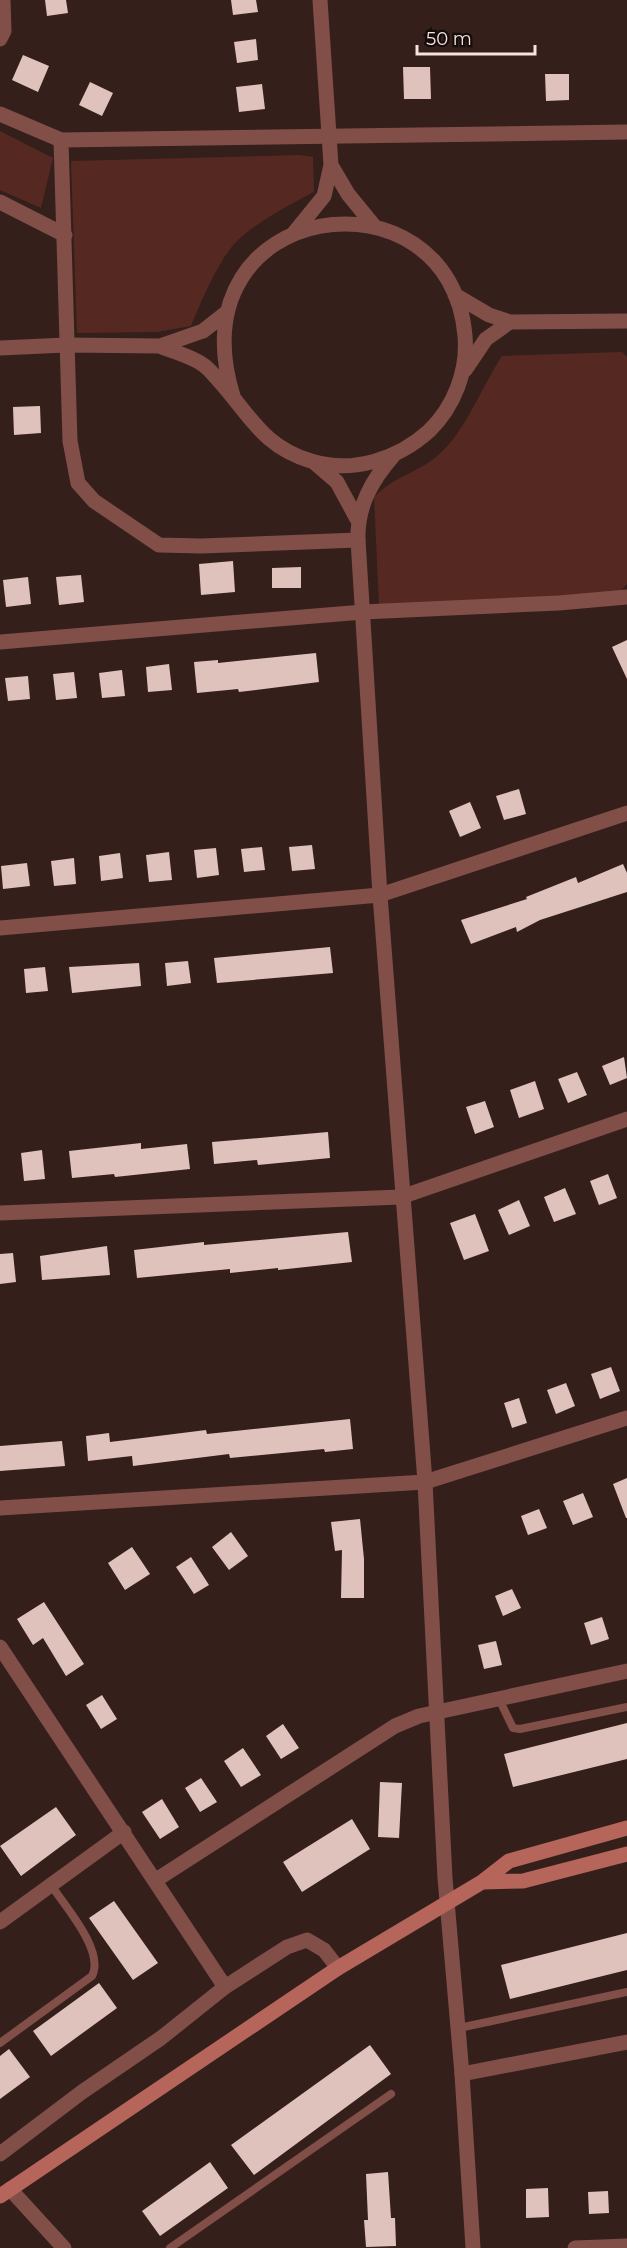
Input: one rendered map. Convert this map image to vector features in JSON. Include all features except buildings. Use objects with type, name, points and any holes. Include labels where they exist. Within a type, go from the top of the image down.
[{"type":"main road","points":[[5,2193],[338,1968],[482,1882],[509,1861],[627,1828]]},
{"type":"main road","points":[[482,1882],[523,1881],[623,1857]]},
{"type":"street","points":[[0,39],[4,31],[3,0]]},
{"type":"street","points":[[294,233],[324,196],[331,165],[327,135],[320,0]]},
{"type":"street","points":[[0,114],[61,140],[627,132]]},
{"type":"street","points":[[61,140],[70,441],[78,483],[94,501],[159,544],[201,546],[358,540]]},
{"type":"street","points":[[331,165],[348,194],[375,227]]},
{"type":"street","points":[[0,202],[65,235]]},
{"type":"street","points":[[160,346],[204,364],[232,396],[246,417],[265,437],[287,452],[313,462],[340,466],[367,464],[393,456],[417,442],[436,423],[452,401],[462,375],[466,348],[464,321],[455,296],[442,272],[423,252],[400,237],[375,227],[348,223],[330,224],[294,233],[271,247],[251,266],[236,288],[226,313],[222,340],[223,358],[232,396]]},
{"type":"street","points":[[455,296],[489,315],[510,322],[627,321]]},
{"type":"street","points":[[0,348],[66,345],[160,346],[203,331],[226,313]]},
{"type":"street","points":[[462,375],[486,339],[510,322]]},
{"type":"street","points":[[393,456],[374,477],[357,519],[380,895],[425,1482],[447,1901],[459,2028],[473,2248]]},
{"type":"street","points":[[313,462],[337,482],[357,519]]},
{"type":"street","points":[[0,642],[363,612],[559,603],[627,597]]},
{"type":"street","points":[[0,928],[380,895],[627,813]]},
{"type":"street","points":[[0,1213],[402,1197],[627,1119]]},
{"type":"street","points":[[0,1508],[425,1482],[627,1418]]},
{"type":"street","points":[[0,1647],[225,1987]]},
{"type":"street","points":[[156,1880],[395,1726],[438,1712],[627,1671]]},
{"type":"street","points":[[610,1832],[627,1819]]},
{"type":"street","points":[[0,1922],[124,1832]]},
{"type":"street","points":[[0,2154],[82,2092],[161,2038],[225,1987],[287,1947],[307,1940],[324,1950],[338,1968]]},
{"type":"street","points":[[462,2074],[627,2042]]},
{"type":"street","points":[[5,2193],[64,2248]]},
{"type":"street","points":[[575,2248],[627,2246]]},
{"type":"lane","points":[[499,1699],[513,1728],[520,1729],[627,1707]]},
{"type":"lane","points":[[0,2043],[92,1976],[95,1970],[92,1948],[51,1885]]},
{"type":"lane","points":[[459,2028],[627,1992]]},
{"type":"lane","points":[[170,2248],[391,2094]]},
{"type":"shaded area","points":[[0,131],[53,158],[41,208],[0,190]]},
{"type":"shaded area","points":[[300,155],[313,157],[314,192],[265,219],[239,239],[225,256],[191,326],[157,332],[77,333],[71,161]]},
{"type":"shaded area","points":[[622,352],[627,357],[627,584],[619,593],[379,605],[374,497],[390,484],[428,463],[446,448],[464,423],[502,356]]}]
